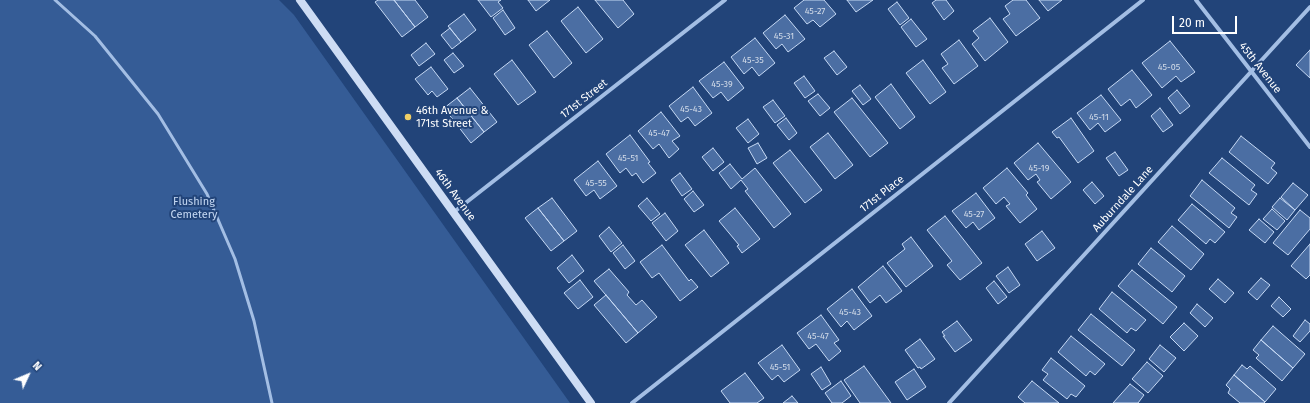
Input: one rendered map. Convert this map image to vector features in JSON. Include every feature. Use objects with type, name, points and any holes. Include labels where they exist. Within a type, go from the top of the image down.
[{"type":"street","name":"171st Street","points":[[454,212],[725,0]]},
{"type":"street","name":"171st Place","points":[[632,403],[1143,0]]},
{"type":"street","name":"45th Avenue","points":[[1196,0],[1310,147]]},
{"type":"street","name":"46th Avenue","points":[[303,1],[591,403]]},
{"type":"street","name":"Auburndale Lane","points":[[949,403],[1310,7]]},
{"type":"lane","points":[[55,0],[95,36],[158,114],[207,194],[235,259],[254,321],[272,403]]},
{"type":"green space","name":"Flushing Cemetery","points":[[0,0],[279,0],[294,15],[570,403],[0,403]]},
{"type":"building","points":[[378,0],[394,0],[415,27],[402,37],[375,2]]},
{"type":"building","points":[[394,0],[415,0],[428,17],[415,27]]},
{"type":"building","points":[[478,0],[501,0],[498,2],[503,8],[491,17]]},
{"type":"building","points":[[528,0],[550,0],[536,11]]},
{"type":"building","points":[[595,0],[623,0],[634,14],[618,28]]},
{"type":"building","points":[[804,0],[824,0],[836,14],[820,27],[813,20],[807,24],[794,8]]},
{"type":"building","points":[[847,0],[873,0],[856,12]]},
{"type":"building","points":[[936,0],[946,0],[954,11],[944,20],[932,3]]},
{"type":"building","points":[[1013,0],[1026,0],[1040,18],[1016,36],[1003,19],[1010,14],[1005,6]]},
{"type":"building","points":[[1039,0],[1062,0],[1048,11]]},
{"type":"building","points":[[897,2],[909,18],[900,25],[888,9]]},
{"type":"building","points":[[578,7],[603,39],[586,53],[561,21]]},
{"type":"building","points":[[503,10],[515,28],[505,35],[493,18]]},
{"type":"building","points":[[464,14],[476,30],[461,42],[448,26]]},
{"type":"building","points":[[785,15],[805,39],[788,52],[782,44],[776,49],[763,33]]},
{"type":"building","points":[[990,18],[1008,42],[985,61],[972,44],[979,38],[973,31]]},
{"type":"building","points":[[911,19],[927,39],[916,47],[901,27]]},
{"type":"building","points":[[450,28],[461,42],[452,49],[441,35]]},
{"type":"building","points":[[547,31],[572,63],[554,78],[529,45]]},
{"type":"building","points":[[755,38],[775,63],[759,76],[752,67],[744,74],[731,57]]},
{"type":"building","points":[[959,40],[978,66],[954,84],[942,68],[948,64],[941,54]]},
{"type":"building","points":[[1170,41],[1195,72],[1181,82],[1176,76],[1162,88],[1142,63]]},
{"type":"building","points":[[426,43],[435,54],[419,66],[411,55]]},
{"type":"building","points":[[1310,50],[1310,78],[1296,65]]},
{"type":"building","points":[[834,51],[847,67],[837,75],[824,58]]},
{"type":"building","points":[[453,53],[464,66],[454,73],[444,60]]},
{"type":"building","points":[[512,60],[536,92],[518,105],[494,74]]},
{"type":"building","points":[[923,60],[946,92],[930,104],[906,73]]},
{"type":"building","points":[[724,62],[744,88],[728,101],[721,92],[713,98],[699,81]]},
{"type":"building","points":[[431,67],[448,89],[437,97],[432,91],[428,95],[415,79]]},
{"type":"building","points":[[1132,70],[1152,95],[1136,108],[1130,99],[1121,106],[1108,89]]},
{"type":"building","points":[[804,76],[815,91],[805,98],[794,83]]},
{"type":"building","points":[[891,84],[915,117],[900,129],[875,97]]},
{"type":"building","points":[[860,85],[871,99],[863,105],[852,91]]},
{"type":"building","points":[[693,87],[712,113],[695,126],[688,117],[681,122],[669,106]]},
{"type":"building","points":[[470,88],[497,122],[484,132],[457,98]]},
{"type":"building","points":[[1177,90],[1190,106],[1180,114],[1168,98]]},
{"type":"building","points":[[818,94],[830,108],[820,116],[808,101]]},
{"type":"building","points":[[1101,95],[1121,120],[1105,132],[1098,123],[1090,130],[1077,113]]},
{"type":"building","points":[[457,98],[484,132],[471,143],[444,108]]},
{"type":"building","points":[[852,98],[888,143],[870,157],[834,112]]},
{"type":"building","points":[[773,100],[785,116],[775,123],[763,107]]},
{"type":"building","points":[[1160,108],[1173,125],[1163,132],[1151,116]]},
{"type":"building","points":[[661,112],[680,136],[672,141],[679,149],[669,158],[659,144],[653,149],[638,131]]},
{"type":"building","points":[[786,118],[797,133],[789,140],[777,125]]},
{"type":"building","points":[[1071,118],[1094,151],[1078,163],[1059,137],[1057,138],[1052,132]]},
{"type":"building","points":[[748,119],[759,134],[748,143],[736,128]]},
{"type":"building","points":[[828,133],[853,165],[835,179],[810,147]]},
{"type":"building","points":[[630,135],[650,162],[648,163],[656,173],[643,183],[636,173],[632,176],[626,168],[620,173],[606,154]]},
{"type":"building","points":[[1241,136],[1275,163],[1271,168],[1277,173],[1268,184],[1229,152]]},
{"type":"building","points":[[758,143],[767,158],[757,164],[748,148]]},
{"type":"building","points":[[1038,143],[1071,182],[1051,199],[1037,182],[1040,180],[1036,174],[1028,180],[1014,163]]},
{"type":"building","points":[[713,148],[724,162],[713,171],[702,157]]},
{"type":"building","points":[[790,150],[822,190],[805,203],[773,163]]},
{"type":"building","points":[[1115,152],[1128,170],[1119,176],[1106,158]]},
{"type":"building","points":[[1222,158],[1255,185],[1251,190],[1257,194],[1249,205],[1209,173]]},
{"type":"building","points":[[598,161],[617,186],[600,199],[594,190],[586,196],[574,180]]},
{"type":"building","points":[[730,164],[742,179],[755,168],[791,214],[774,228],[745,191],[748,189],[741,180],[731,189],[719,173]]},
{"type":"building","points":[[1007,168],[1028,193],[1026,195],[1037,209],[1020,223],[1006,206],[1010,204],[1004,197],[996,204],[983,188]]},
{"type":"building","points":[[680,173],[692,189],[682,196],[671,180]]},
{"type":"building","points":[[1202,180],[1235,208],[1231,213],[1237,217],[1229,228],[1190,196]]},
{"type":"building","points":[[1092,182],[1104,196],[1095,204],[1083,190]]},
{"type":"building","points":[[1293,183],[1308,195],[1295,210],[1281,197]]},
{"type":"building","points":[[693,191],[704,205],[694,212],[684,199]]},
{"type":"building","points":[[976,193],[995,218],[979,230],[973,222],[966,228],[952,211]]},
{"type":"building","points":[[552,198],[577,231],[564,241],[538,208]]},
{"type":"building","points":[[647,198],[660,214],[651,221],[638,206]]},
{"type":"building","points":[[1280,198],[1295,210],[1287,220],[1272,207]]},
{"type":"building","points":[[1192,204],[1225,232],[1215,243],[1210,239],[1206,244],[1178,220]]},
{"type":"building","points":[[538,208],[564,241],[551,251],[525,218]]},
{"type":"building","points":[[735,208],[760,239],[742,253],[737,246],[739,245],[719,221]]},
{"type":"building","points":[[1272,209],[1285,221],[1277,230],[1263,219]]},
{"type":"building","points":[[1300,210],[1310,218],[1310,229],[1288,255],[1273,243]]},
{"type":"building","points":[[665,213],[678,231],[666,241],[652,223]]},
{"type":"building","points":[[945,216],[982,263],[960,280],[947,265],[952,261],[927,230]]},
{"type":"building","points":[[1259,219],[1274,232],[1265,243],[1249,230]]},
{"type":"building","points":[[1172,226],[1204,254],[1191,270],[1158,242]]},
{"type":"building","points":[[609,227],[622,243],[611,252],[599,236]]},
{"type":"building","points":[[704,230],[729,263],[711,277],[685,245]]},
{"type":"building","points":[[1042,231],[1055,248],[1037,261],[1025,244]]},
{"type":"building","points":[[911,237],[933,266],[906,287],[887,263],[905,249],[902,244]]},
{"type":"building","points":[[1310,244],[1310,275],[1306,279],[1291,266]]},
{"type":"building","points":[[623,245],[635,261],[625,269],[613,253]]},
{"type":"building","points":[[662,245],[689,281],[691,279],[698,287],[680,301],[659,273],[652,278],[640,262]]},
{"type":"building","points":[[1151,248],[1185,276],[1172,292],[1138,264]]},
{"type":"building","points":[[572,255],[584,271],[569,283],[557,268]]},
{"type":"building","points":[[883,266],[902,291],[886,303],[880,295],[870,303],[858,287]]},
{"type":"building","points":[[1008,267],[1020,285],[1009,293],[996,276]]},
{"type":"building","points":[[609,269],[629,292],[627,295],[636,305],[642,300],[657,317],[638,333],[594,281]]},
{"type":"building","points":[[1132,270],[1177,307],[1163,324],[1118,286]]},
{"type":"building","points":[[1261,278],[1270,285],[1257,300],[1248,292]]},
{"type":"building","points":[[1218,279],[1234,293],[1225,303],[1209,289]]},
{"type":"building","points":[[580,280],[593,297],[578,309],[564,293]]},
{"type":"building","points":[[994,281],[1007,297],[998,304],[986,288]]},
{"type":"building","points":[[852,289],[872,316],[854,330],[847,321],[841,327],[827,309]]},
{"type":"building","points":[[1112,292],[1146,320],[1136,331],[1131,328],[1127,333],[1099,309]]},
{"type":"building","points":[[606,295],[638,333],[626,343],[594,305]]},
{"type":"building","points":[[1279,297],[1291,309],[1283,317],[1271,306]]},
{"type":"building","points":[[1197,304],[1213,318],[1205,327],[1190,313]]},
{"type":"building","points":[[1091,314],[1135,350],[1122,366],[1078,330]]},
{"type":"building","points":[[821,315],[839,340],[834,343],[841,351],[829,361],[816,344],[809,349],[797,333]]},
{"type":"building","points":[[1305,320],[1310,324],[1310,331],[1300,342],[1293,336]]},
{"type":"building","points":[[957,321],[972,340],[955,352],[943,336],[945,336],[942,332]]},
{"type":"building","points":[[1184,323],[1198,336],[1184,351],[1170,337]]},
{"type":"building","points":[[1273,326],[1305,354],[1293,368],[1261,340]]},
{"type":"building","points":[[1071,336],[1105,364],[1095,375],[1090,371],[1086,376],[1058,352]]},
{"type":"building","points":[[920,339],[935,359],[921,369],[920,367],[918,368],[905,350]]},
{"type":"building","points":[[1261,340],[1293,368],[1282,381],[1256,358],[1259,355],[1253,350]]},
{"type":"building","points":[[782,345],[800,370],[784,382],[778,375],[772,380],[758,363]]},
{"type":"building","points":[[1160,345],[1176,358],[1164,372],[1149,359]]},
{"type":"building","points":[[1051,358],[1085,386],[1076,397],[1071,394],[1067,399],[1043,380],[1048,374],[1042,370]]},
{"type":"building","points":[[1147,362],[1163,376],[1148,393],[1132,379]]},
{"type":"building","points":[[1242,365],[1247,369],[1250,366],[1276,389],[1265,402],[1234,375]]},
{"type":"building","points":[[864,366],[891,403],[860,403],[844,380]]},
{"type":"building","points":[[821,367],[831,384],[822,390],[811,374]]},
{"type":"building","points":[[914,369],[926,387],[907,400],[895,382]]},
{"type":"building","points":[[745,373],[764,398],[757,403],[730,403],[721,391]]},
{"type":"building","points":[[1234,375],[1265,402],[1240,403],[1228,393],[1230,389],[1226,385]]},
{"type":"building","points":[[841,381],[851,396],[842,403],[832,403],[825,393]]},
{"type":"building","points":[[1032,381],[1059,403],[1025,403],[1018,397]]},
{"type":"building","points":[[1130,384],[1144,395],[1138,403],[1113,403]]},
{"type":"building","points":[[792,396],[798,403],[783,403]]},
{"type":"place","name":"46th Avenue & 171st Street","points":[[408,117]]}]
